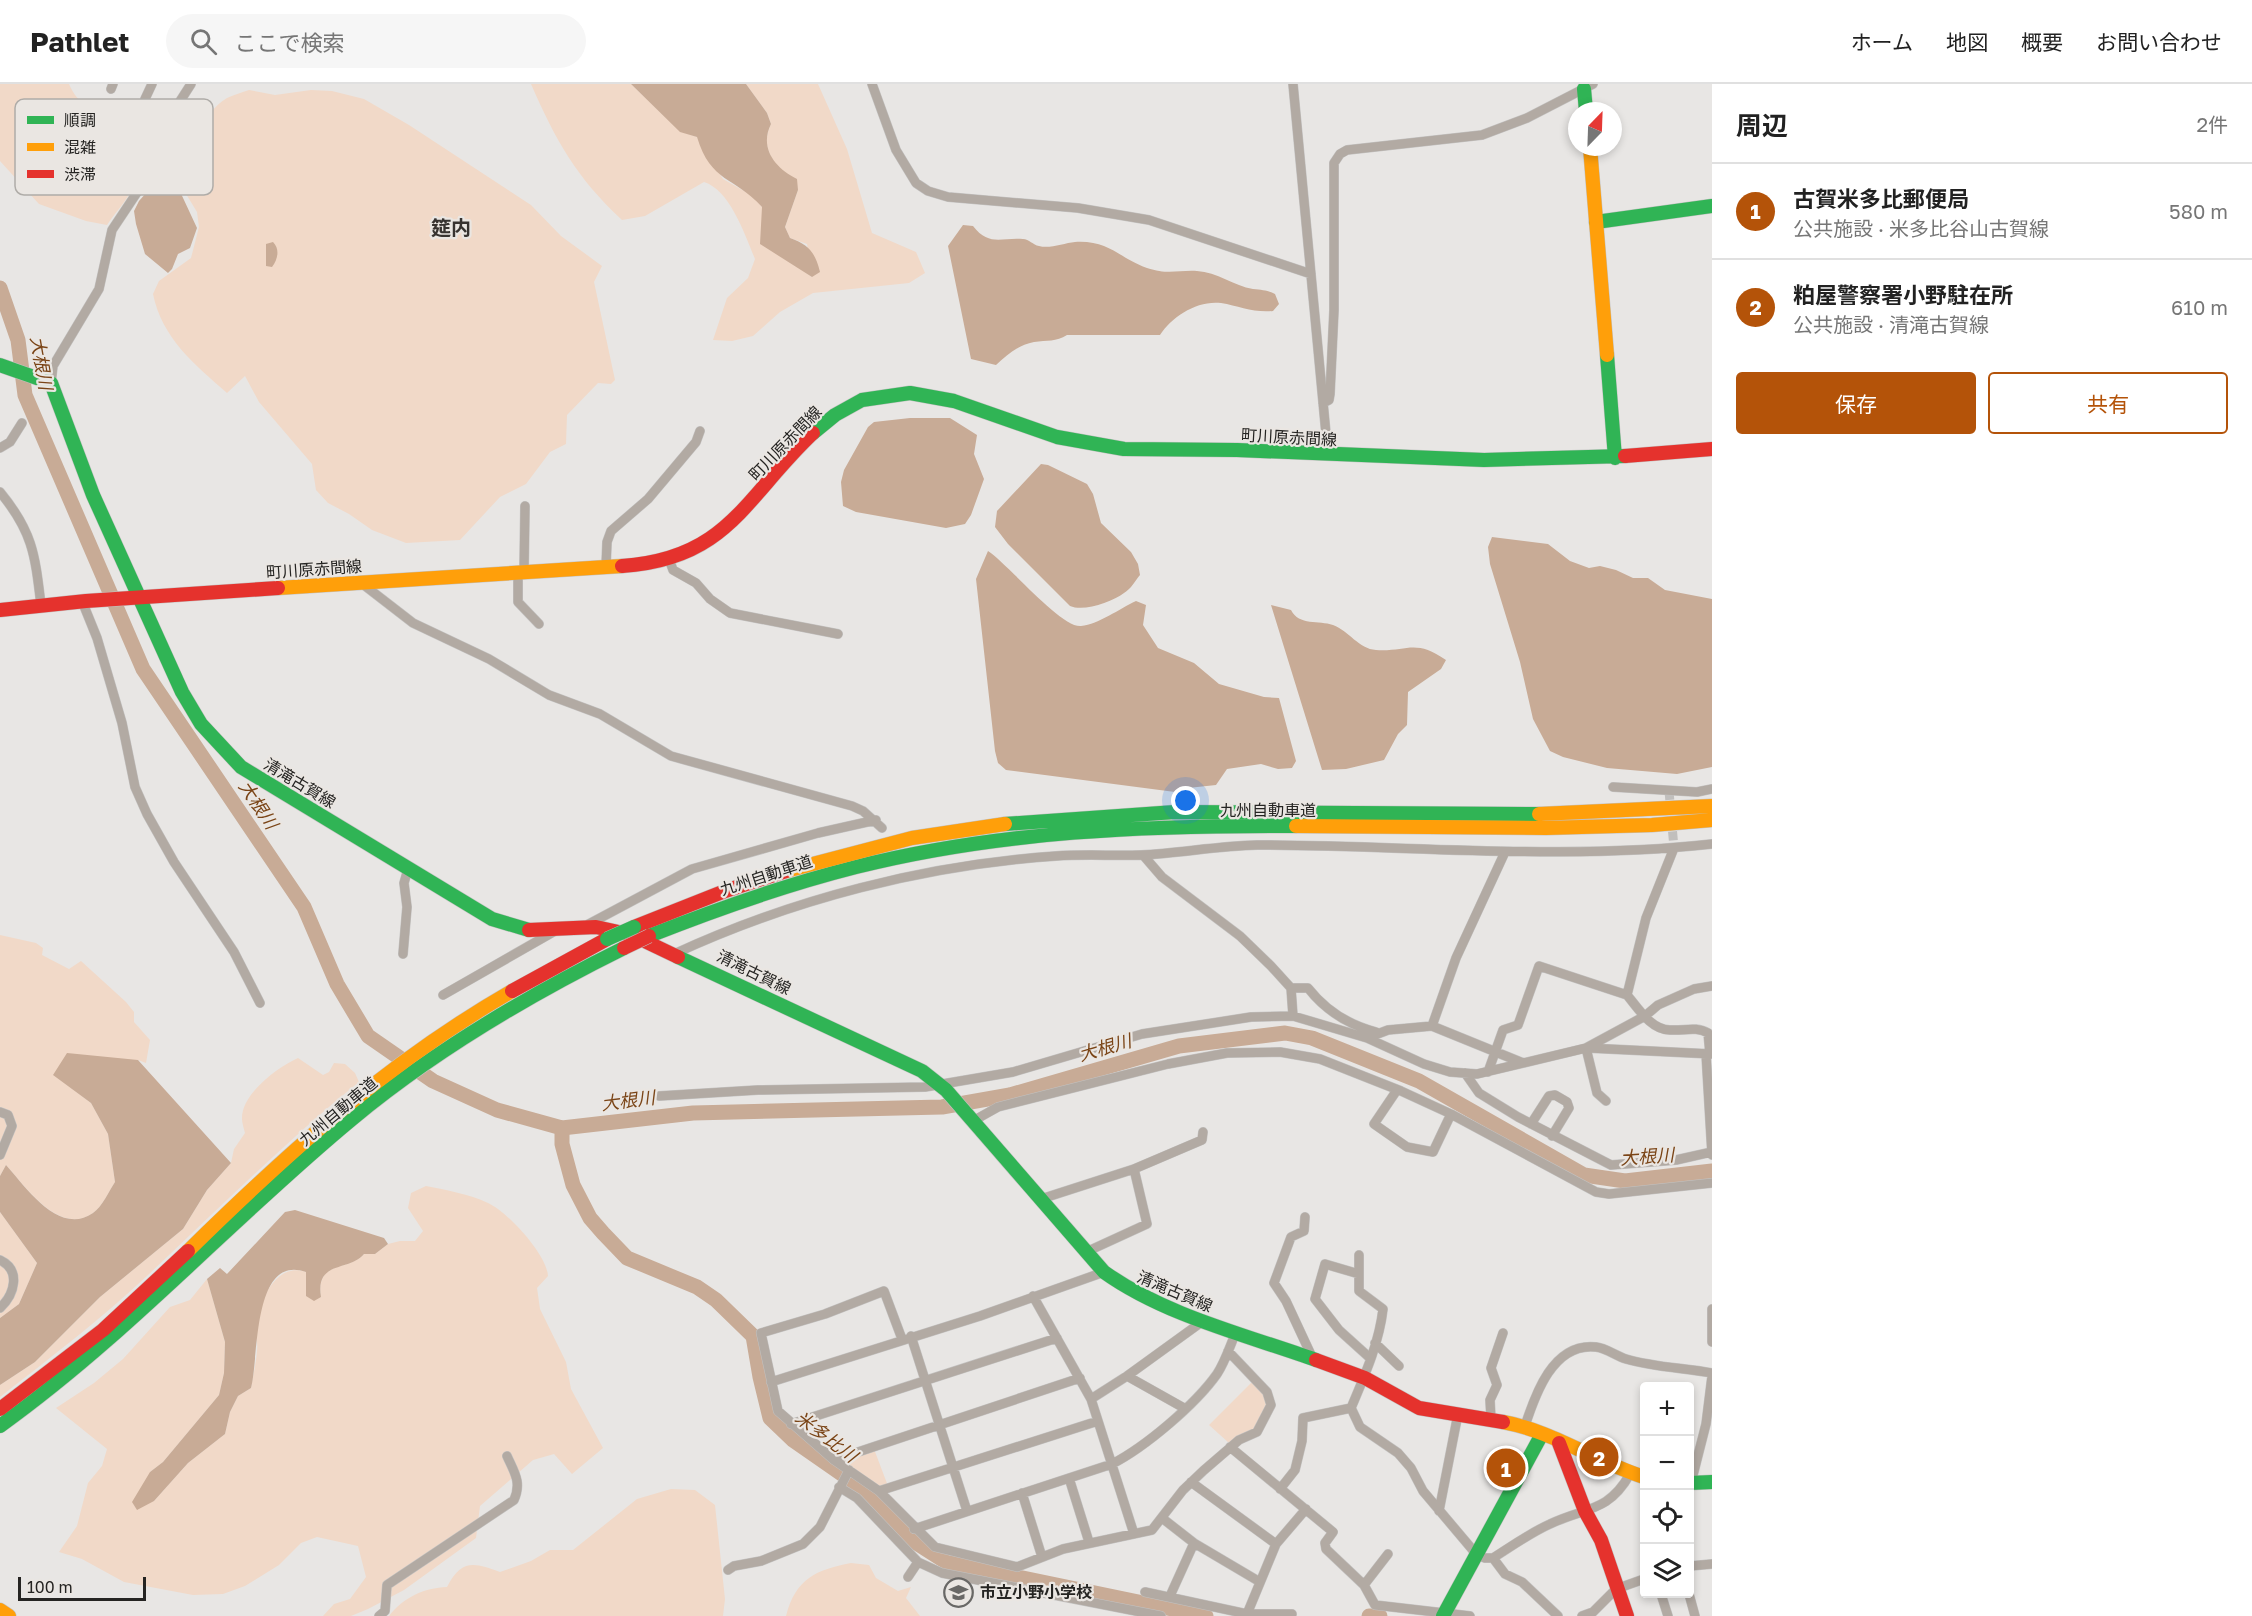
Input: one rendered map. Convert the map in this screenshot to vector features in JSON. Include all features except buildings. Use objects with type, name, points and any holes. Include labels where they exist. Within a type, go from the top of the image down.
[{"type":"main road","points":[[1586,102],[1587,86]]},
{"type":"main road","points":[[1591,156],[1615,458]]},
{"type":"main road","points":[[1596,222],[1712,206]]},
{"type":"main road","points":[[4,366],[49,382]]},
{"type":"main road","name":"清滝古賀線","points":[[49,382],[135,597],[186,700],[201,724],[241,766],[492,920],[526,930],[608,928],[632,934],[922,1071],[942,1086],[1104,1272],[1126,1288],[1203,1320],[1365,1378],[1419,1408],[1525,1426],[1637,1476]]},
{"type":"main road","name":"町川原赤間線","points":[[0,610],[41,604],[606,566],[669,559],[701,546],[726,528],[813,433],[837,414],[864,399],[887,394],[909,392],[937,396],[1038,432],[1105,447],[1462,461],[1615,458],[1712,449]]},
{"type":"main road","points":[[1644,811],[1712,799]]},
{"type":"main road","name":"九州自動車道","points":[[0,1409],[52,1371],[126,1309],[260,1180],[374,1082],[423,1047],[537,975],[607,939],[735,886],[812,862],[934,834],[1010,823],[1156,812],[1500,814],[1644,811],[1712,806]]},
{"type":"main road","name":"九州自動車道","points":[[0,1426],[107,1345],[307,1159],[389,1090],[436,1055],[544,988],[649,936],[736,901],[828,873],[941,848],[1017,836],[1198,826],[1513,829],[1712,820]]},
{"type":"main road","points":[[1444,1614],[1542,1434]]},
{"type":"main road","points":[[1559,1443],[1585,1511],[1601,1540],[1627,1616]]},
{"type":"main road","points":[[1694,1483],[1712,1482]]},
{"type":"main road","points":[[0,1610],[9,1616]]},
{"type":"street","points":[[146,99],[152,84]]},
{"type":"street","points":[[181,99],[191,84]]},
{"type":"street","points":[[872,84],[896,150],[916,183],[928,191],[948,197],[1078,208],[1149,220],[1311,274]]},
{"type":"street","points":[[1293,84],[1328,455]]},
{"type":"street","points":[[1323,403],[1329,400],[1330,394],[1334,310],[1334,163],[1340,154],[1347,150],[1482,135],[1527,118],[1587,86]]},
{"type":"street","points":[[49,382],[53,366],[99,289],[112,230],[119,215],[135,195]]},
{"type":"street","points":[[0,448],[10,442],[22,423]]},
{"type":"street","points":[[606,566],[607,542],[611,531],[648,499],[696,442],[700,431]]},
{"type":"street","points":[[0,492],[26,527],[34,552],[41,604]]},
{"type":"street","points":[[525,506],[518,602],[539,624]]},
{"type":"street","points":[[669,559],[674,570],[696,583],[710,599],[730,613],[838,634]]},
{"type":"street","points":[[360,582],[413,623],[489,659],[549,695],[600,714],[671,756],[834,800],[863,811],[879,824],[764,847],[692,869],[583,928]]},
{"type":"street","points":[[84,601],[122,723],[135,787],[147,814],[174,862],[234,952],[260,1003]]},
{"type":"street","points":[[1613,787],[1697,792],[1712,789]]},
{"type":"street","points":[[674,954],[732,927],[835,895],[897,880],[1010,861],[1058,856],[1143,855],[1187,849],[1256,845],[1505,852],[1674,848],[1712,844]]},
{"type":"street","points":[[1627,995],[1646,918],[1674,848]]},
{"type":"street","points":[[1432,1026],[1456,958],[1505,852]]},
{"type":"street","points":[[1143,855],[1162,877],[1240,936],[1291,988],[1293,1016]]},
{"type":"street","points":[[893,867],[897,880]]},
{"type":"street","points":[[403,954],[407,907],[404,883],[408,869]]},
{"type":"street","points":[[443,994],[555,931]]},
{"type":"street","points":[[1465,1073],[1479,1092],[1552,1136],[1611,1165],[1676,1160],[1712,1153],[1708,1033],[1700,1029],[1659,1028],[1627,995],[1539,966],[1518,1025],[1503,1030],[1488,1071]]},
{"type":"street","points":[[659,1096],[759,1090],[942,1086],[1013,1072],[1142,1034],[1251,1017],[1293,1016],[1367,1038],[1424,1065],[1450,1072],[1488,1071],[1586,1048],[1645,1016],[1658,1005],[1694,988],[1712,986]]},
{"type":"street","points":[[1291,988],[1308,988],[1318,1000],[1340,1017],[1376,1032]]},
{"type":"street","points":[[1367,1038],[1376,1032],[1432,1026],[1524,1063]]},
{"type":"street","points":[[1586,1048],[1709,1054]]},
{"type":"street","points":[[1586,1048],[1596,1093],[1606,1101]]},
{"type":"street","points":[[973,1121],[998,1107],[1168,1064],[1227,1053],[1281,1052],[1320,1059],[1397,1090],[1450,1114],[1596,1192],[1610,1194],[1712,1183]]},
{"type":"street","points":[[1397,1090],[1374,1124],[1407,1147],[1433,1152],[1450,1114]]},
{"type":"street","points":[[1531,1124],[1549,1096],[1555,1095],[1567,1102],[1569,1108],[1552,1136]]},
{"type":"street","points":[[0,1112],[8,1115],[12,1126],[0,1155]]},
{"type":"street","points":[[1041,1199],[1134,1169],[1202,1140],[1203,1132]]},
{"type":"street","points":[[1086,1252],[1147,1224],[1134,1169]]},
{"type":"street","points":[[1305,1217],[1304,1231],[1291,1238],[1274,1282],[1286,1301],[1312,1359]]},
{"type":"street","points":[[1351,1408],[1365,1378],[1383,1309],[1359,1291],[1359,1255]]},
{"type":"street","points":[[0,1260],[9,1264],[13,1273],[13,1288],[0,1308]]},
{"type":"street","points":[[1359,1274],[1325,1264],[1315,1299],[1339,1330],[1370,1358]]},
{"type":"street","points":[[771,1382],[980,1316],[1104,1272]]},
{"type":"street","points":[[967,1511],[925,1380],[884,1291],[825,1314],[761,1333],[778,1411],[791,1424],[834,1460],[879,1491],[929,1544],[942,1550],[1017,1567],[1089,1542],[1152,1530],[1191,1482],[1230,1447],[1257,1432],[1271,1405],[1267,1392],[1228,1351]]},
{"type":"street","points":[[1033,1296],[1090,1399],[1134,1534]]},
{"type":"street","points":[[1712,1309],[1712,1342]]},
{"type":"street","points":[[1090,1399],[1127,1376],[1203,1320]]},
{"type":"street","points":[[914,1529],[1112,1464],[1135,1451],[1184,1408],[1216,1375],[1236,1332]]},
{"type":"street","points":[[1491,1419],[1490,1400],[1497,1385],[1491,1368],[1503,1333]]},
{"type":"street","points":[[791,1424],[1057,1338]]},
{"type":"street","points":[[1375,1343],[1399,1366]]},
{"type":"street","points":[[1525,1426],[1537,1391],[1548,1372],[1563,1356],[1581,1349],[1596,1347],[1626,1359],[1712,1374],[1706,1424],[1694,1468]]},
{"type":"street","points":[[1127,1376],[1184,1408]]},
{"type":"street","points":[[834,1460],[1080,1378]]},
{"type":"street","points":[[1280,1489],[1295,1470],[1302,1441],[1303,1418],[1351,1408]]},
{"type":"street","points":[[1351,1408],[1360,1427],[1398,1453],[1412,1468],[1423,1491],[1439,1511],[1477,1555],[1485,1558],[1493,1557],[1550,1524],[1615,1497],[1637,1476]]},
{"type":"street","points":[[1439,1511],[1458,1414]]},
{"type":"street","points":[[879,1491],[1098,1421]]},
{"type":"street","points":[[1230,1447],[1333,1532],[1324,1543],[1326,1549],[1364,1586],[1375,1605],[1470,1616]]},
{"type":"street","points":[[379,1616],[385,1611],[387,1586],[514,1500],[519,1488],[518,1480],[507,1456]]},
{"type":"street","points":[[728,1570],[734,1566],[761,1561],[803,1544],[820,1527],[849,1470]]},
{"type":"street","points":[[1069,1478],[1089,1542]]},
{"type":"street","points":[[1191,1482],[1276,1544]]},
{"type":"street","points":[[839,1487],[857,1498],[918,1562],[942,1573],[1161,1616]]},
{"type":"street","points":[[1022,1493],[1042,1557]]},
{"type":"street","points":[[1247,1614],[1276,1544],[1306,1509]]},
{"type":"street","points":[[1162,1518],[1194,1543],[1260,1582]]},
{"type":"street","points":[[1170,1596],[1194,1543]]},
{"type":"street","points":[[1364,1586],[1388,1554]]},
{"type":"street","points":[[1493,1557],[1505,1574],[1522,1582],[1558,1616]]},
{"type":"street","points":[[908,1577],[918,1562]]},
{"type":"street","points":[[1694,1566],[1712,1564]]},
{"type":"street","points":[[1582,1616],[1593,1612],[1616,1589],[1640,1580]]},
{"type":"street","points":[[1145,1592],[1247,1614],[1292,1614]]},
{"type":"street","points":[[1663,1598],[1668,1616]]},
{"type":"street","points":[[1690,1598],[1695,1616]]},
{"type":"shaded area","points":[[0,84],[69,84],[79,99],[15,99],[15,178],[0,161]]},
{"type":"shaded area","points":[[531,84],[631,84],[680,131],[697,137],[723,179],[753,196],[762,207],[765,235],[774,250],[812,277],[807,244],[790,238],[785,227],[798,190],[778,168],[769,152],[767,134],[771,124],[767,113],[746,84],[818,84],[847,149],[872,233],[916,252],[925,273],[909,283],[813,293],[780,312],[753,336],[732,341],[713,340],[727,298],[748,278],[755,259],[736,215],[722,194],[704,182],[645,216],[622,220],[592,189],[569,157],[549,123]]},
{"type":"shaded area","points":[[631,84],[746,84],[767,113],[771,124],[767,141],[771,156],[782,169],[797,179],[798,190],[785,227],[790,238],[802,243],[810,250],[820,272],[812,277],[760,244],[762,207],[742,189],[716,171],[709,163],[697,137],[680,132]]},
{"type":"shaded area","points":[[249,90],[275,95],[311,90],[332,91],[364,99],[409,125],[531,205],[561,236],[602,266],[594,282],[615,380],[611,384],[598,383],[567,415],[566,444],[550,452],[526,484],[500,497],[460,540],[406,543],[372,530],[328,503],[316,490],[312,464],[259,402],[245,376],[227,393],[191,361],[164,324],[153,294],[159,281],[191,258],[199,227],[197,212],[187,195],[213,195],[213,111],[227,98]]},
{"type":"shaded area","points":[[31,195],[128,195],[107,225],[86,221],[39,204]]},
{"type":"shaded area","points":[[144,195],[182,195],[197,228],[190,248],[178,254],[168,273],[145,254],[134,211]]},
{"type":"shaded area","points":[[963,225],[973,226],[979,233],[990,239],[1025,239],[1043,247],[1075,242],[1097,244],[1154,270],[1204,272],[1246,287],[1269,292],[1275,294],[1279,304],[1273,311],[1266,311],[1221,303],[1203,304],[1179,316],[1160,335],[1067,335],[1055,340],[1023,345],[996,365],[971,359],[948,246]]},
{"type":"shaded area","points":[[273,242],[277,248],[277,254],[272,267],[266,266],[266,244]]},
{"type":"shaded area","points":[[910,418],[950,418],[977,435],[974,454],[984,479],[971,515],[965,524],[946,528],[856,512],[843,506],[841,482],[844,470],[868,427],[874,422]]},
{"type":"shaded area","points":[[1041,464],[1048,465],[1087,484],[1093,494],[1101,523],[1131,552],[1138,564],[1140,575],[1129,589],[1119,596],[1090,607],[1070,606],[1008,544],[995,527],[997,511]]},
{"type":"shaded area","points":[[1492,537],[1548,544],[1570,561],[1589,568],[1600,566],[1633,578],[1648,578],[1665,590],[1712,599],[1712,767],[1677,774],[1607,768],[1563,757],[1550,751],[1533,719],[1520,662],[1490,564],[1488,547]]},
{"type":"shaded area","points":[[988,551],[1048,607],[1072,624],[1088,625],[1136,601],[1146,605],[1143,625],[1158,648],[1194,663],[1219,684],[1264,697],[1279,698],[1296,761],[1292,768],[1278,769],[1261,764],[1227,769],[1216,785],[1175,792],[1006,770],[998,763],[995,751],[976,579]]},
{"type":"shaded area","points":[[1271,605],[1291,610],[1304,620],[1333,625],[1370,649],[1426,649],[1446,660],[1441,669],[1408,692],[1407,725],[1398,734],[1384,760],[1346,769],[1322,770]]},
{"type":"shaded area","points":[[0,935],[36,943],[43,948],[42,955],[69,969],[81,961],[126,1002],[134,1012],[134,1022],[150,1040],[146,1063],[138,1060],[54,1075],[91,1103],[108,1134],[115,1182],[96,1210],[81,1219],[68,1219],[44,1206],[6,1165],[0,1176]]},
{"type":"shaded area","points":[[67,1053],[138,1060],[231,1163],[207,1190],[183,1229],[100,1297],[35,1362],[0,1385],[0,1318],[19,1304],[37,1263],[0,1212],[0,1176],[6,1165],[44,1206],[68,1219],[80,1219],[93,1213],[115,1182],[108,1134],[91,1103],[53,1075]]},
{"type":"shaded area","points":[[298,1058],[323,1075],[329,1072],[334,1063],[345,1064],[355,1073],[359,1082],[278,1152],[130,1291],[0,1397],[0,1385],[35,1362],[100,1297],[183,1229],[207,1190],[231,1163],[234,1149],[245,1133],[243,1110],[254,1091],[271,1075]]},
{"type":"shaded area","points":[[426,1186],[488,1203],[506,1215],[534,1246],[546,1267],[548,1276],[537,1288],[540,1309],[566,1362],[571,1389],[603,1448],[572,1474],[554,1454],[533,1460],[480,1506],[476,1538],[404,1590],[351,1616],[323,1616],[334,1604],[350,1599],[366,1577],[358,1546],[317,1537],[301,1543],[279,1565],[245,1586],[223,1594],[193,1595],[124,1582],[82,1559],[59,1552],[77,1526],[88,1483],[102,1466],[107,1449],[56,1408],[94,1383],[123,1359],[170,1307],[190,1300],[207,1279],[225,1342],[224,1373],[219,1395],[163,1462],[150,1472],[154,1501],[188,1463],[225,1434],[230,1412],[238,1396],[251,1388],[257,1351],[257,1318],[270,1286],[286,1272],[295,1270],[306,1272],[321,1298],[320,1286],[323,1277],[334,1268],[350,1263],[364,1254],[375,1254],[388,1244],[415,1241],[423,1231],[408,1208],[411,1193]]},
{"type":"shaded area","points":[[295,1210],[384,1238],[388,1244],[375,1254],[364,1254],[328,1272],[323,1277],[321,1297],[314,1301],[306,1296],[306,1272],[288,1270],[276,1278],[267,1293],[261,1312],[251,1388],[238,1396],[230,1412],[225,1434],[188,1463],[154,1501],[137,1510],[132,1502],[150,1472],[163,1462],[219,1395],[224,1373],[225,1342],[207,1279],[220,1268],[227,1274],[285,1212]]},
{"type":"shaded area","points":[[0,1212],[37,1263],[19,1304],[0,1318]]},
{"type":"shaded area","points":[[1253,1381],[1266,1396],[1268,1406],[1254,1431],[1229,1443],[1209,1425]]},
{"type":"shaded area","points":[[874,1449],[888,1486],[881,1488],[841,1462]]},
{"type":"shaded area","points":[[671,1489],[695,1490],[715,1505],[725,1599],[723,1616],[389,1616],[415,1595],[430,1589],[447,1587],[458,1571],[464,1567],[476,1565],[500,1572],[531,1561],[550,1550],[573,1550],[637,1499]]},
{"type":"shaded area","points":[[851,1563],[869,1565],[876,1578],[898,1591],[911,1587],[906,1598],[920,1616],[786,1616],[795,1593],[809,1578],[827,1569]]},
{"type":"waterway","name":"大根川","points":[[0,288],[18,340],[25,395],[143,669],[304,907],[337,984],[368,1036],[433,1081],[497,1110],[562,1128],[693,1113],[942,1107],[1010,1095],[1179,1046],[1285,1033],[1312,1038],[1419,1081],[1584,1175],[1625,1181],[1712,1171]]},
{"type":"waterway","name":"米多比川","points":[[562,1128],[562,1144],[573,1185],[590,1218],[627,1258],[697,1287],[716,1300],[753,1336],[770,1418],[793,1440],[862,1488],[895,1520],[910,1539],[946,1562],[1206,1616]]},
{"type":"waterway","name":"米多比川","points":[[1369,1616],[1380,1616]]},
{"type":"tunnel","points":[[1669,791],[1674,848]]},
{"type":"traffic: fast","points":[[1584,89],[1585,102]]},
{"type":"traffic: fast","points":[[1596,222],[1712,206]]},
{"type":"traffic: fast","points":[[1607,355],[1615,458]]},
{"type":"traffic: fast","points":[[0,365],[51,383],[93,495],[182,692],[201,724],[241,767],[492,919],[529,930]]},
{"type":"traffic: fast","points":[[813,433],[835,415],[862,400],[910,393],[954,401],[1057,437],[1124,449],[1237,450],[1484,460],[1625,456]]},
{"type":"traffic: fast","points":[[1005,824],[1175,812],[1539,814]]},
{"type":"traffic: fast","points":[[649,936],[751,898],[830,874],[964,845],[1130,829],[1296,826]]},
{"type":"traffic: fast","points":[[607,939],[634,927]]},
{"type":"traffic: fast","points":[[0,1426],[47,1390],[136,1315],[307,1157],[384,1094],[449,1047],[517,1005],[624,948]]},
{"type":"traffic: fast","points":[[678,957],[922,1071],[946,1090],[1104,1272],[1127,1287],[1206,1323],[1316,1360]]},
{"type":"traffic: fast","points":[[1443,1616],[1542,1434]]},
{"type":"traffic: fast","points":[[1694,1483],[1712,1482]]},
{"type":"traffic: slow","points":[[1591,156],[1607,355]]},
{"type":"traffic: slow","points":[[278,588],[622,566]]},
{"type":"traffic: slow","points":[[1539,814],[1712,806]]},
{"type":"traffic: slow","points":[[1296,826],[1546,828],[1652,825],[1712,820]]},
{"type":"traffic: slow","points":[[786,871],[912,838],[1005,824]]},
{"type":"traffic: slow","points":[[188,1251],[264,1178],[342,1110],[423,1048],[512,991]]},
{"type":"traffic: slow","points":[[1503,1422],[1557,1439],[1640,1476]]},
{"type":"traffic: slow","points":[[0,1610],[9,1616]]},
{"type":"traffic: jam","points":[[622,566],[658,561],[687,551],[711,538],[732,521],[813,433]]},
{"type":"traffic: jam","points":[[1625,456],[1712,449]]},
{"type":"traffic: jam","points":[[0,610],[86,601],[278,588]]},
{"type":"traffic: jam","points":[[634,927],[725,891],[786,871]]},
{"type":"traffic: jam","points":[[529,930],[596,927],[632,935],[678,957]]},
{"type":"traffic: jam","points":[[624,948],[649,936]]},
{"type":"traffic: jam","points":[[512,991],[607,939]]},
{"type":"traffic: jam","points":[[0,1409],[103,1330],[188,1251]]},
{"type":"traffic: jam","points":[[1316,1360],[1365,1378],[1419,1408],[1503,1422]]},
{"type":"traffic: jam","points":[[1559,1443],[1585,1511],[1601,1540],[1627,1616]]},
{"type":"place","name":"粕屋警察署小野駐在所","points":[[1599,1457]]},
{"type":"place","name":"古賀米多比郵便局","points":[[1506,1468]]},
{"type":"place","name":"市立小野小学校","points":[[959,1592]]},
{"type":"district","name":"筵内","points":[[451,228]]}]
